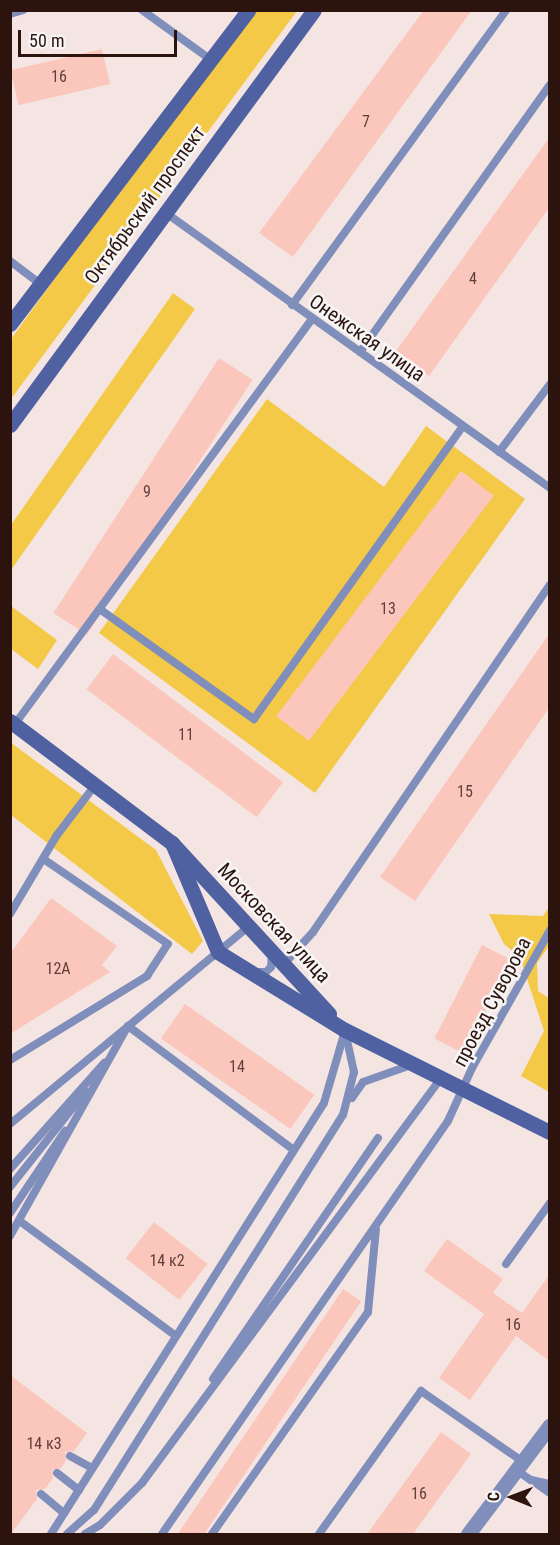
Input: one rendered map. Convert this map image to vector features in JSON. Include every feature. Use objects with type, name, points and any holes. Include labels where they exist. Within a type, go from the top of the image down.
[{"type":"street","name":"Октябрьский проспект","points":[[10,324],[248,10]]},
{"type":"street","name":"Октябрьский проспект","points":[[10,425],[314,10]]},
{"type":"street","name":"Московская улица","points":[[13,722],[172,843],[345,1030]]},
{"type":"street","name":"Московская улица","points":[[172,843],[218,952],[345,1030],[549,1132]]},
{"type":"street","points":[[468,1534],[549,1425]]},
{"type":"lane","points":[[10,14],[23,10]]},
{"type":"lane","points":[[142,10],[211,60]]},
{"type":"lane","points":[[292,305],[506,10]]},
{"type":"lane","points":[[360,352],[549,85]]},
{"type":"lane","name":"Онежская улица","points":[[166,213],[549,488]]},
{"type":"lane","points":[[10,261],[41,284]]},
{"type":"lane","points":[[13,722],[101,610],[312,319]]},
{"type":"lane","points":[[499,452],[549,384]]},
{"type":"lane","points":[[101,610],[254,719],[462,427]]},
{"type":"lane","points":[[283,965],[313,933],[549,585]]},
{"type":"lane","points":[[11,912],[45,860],[57,835],[96,784]]},
{"type":"lane","points":[[10,1060],[147,976],[168,944],[45,860]]},
{"type":"lane","points":[[10,1124],[248,927]]},
{"type":"lane","name":"проезд Суворова","points":[[162,1534],[377,1225],[465,1090],[472,1068],[549,930]]},
{"type":"lane","points":[[249,971],[266,972],[271,967],[272,953]]},
{"type":"lane","points":[[10,1236],[21,1222],[128,1026]]},
{"type":"lane","points":[[128,1026],[294,1150]]},
{"type":"lane","points":[[345,1030],[354,1072],[350,1101]]},
{"type":"lane","points":[[51,1534],[324,1102],[345,1030]]},
{"type":"lane","points":[[10,1169],[114,1052]]},
{"type":"lane","points":[[10,1187],[106,1065]]},
{"type":"lane","points":[[67,1534],[94,1509],[363,1082],[383,1072],[414,1065]]},
{"type":"lane","points":[[85,1534],[100,1525],[142,1483],[441,1078]]},
{"type":"lane","points":[[10,1213],[96,1085]]},
{"type":"lane","points":[[142,1483],[378,1138]]},
{"type":"lane","points":[[506,1264],[549,1203]]},
{"type":"lane","points":[[21,1222],[176,1336]]},
{"type":"lane","points":[[212,1534],[368,1312],[377,1225]]},
{"type":"lane","points":[[319,1534],[421,1390],[519,1466],[531,1480],[549,1493]]},
{"type":"lane","points":[[70,1456],[92,1468]]},
{"type":"lane","points":[[57,1473],[79,1490]]},
{"type":"lane","points":[[531,1480],[549,1484]]},
{"type":"lane","points":[[41,1494],[64,1513]]},
{"type":"shaded area","points":[[248,11],[297,11],[11,399],[11,339]]},
{"type":"shaded area","points":[[173,293],[195,309],[11,570],[11,525]]},
{"type":"shaded area","points":[[267,399],[384,487],[426,426],[525,499],[315,793],[99,633]]},
{"type":"shaded area","points":[[11,606],[57,640],[38,669],[11,649]]},
{"type":"shaded area","points":[[10,742],[156,850],[203,941],[192,954],[11,815]]},
{"type":"shaded area","points":[[549,907],[549,946],[537,963],[538,991],[549,998],[549,1092],[521,1076],[544,1031],[520,957],[504,944],[489,914],[543,916]]},
{"type":"building","points":[[424,10],[472,10],[293,257],[259,233]]},
{"type":"building","points":[[102,49],[110,84],[19,105],[10,70]]},
{"type":"building","points":[[549,138],[549,208],[429,376],[396,351]]},
{"type":"building","points":[[219,358],[253,380],[87,635],[53,613]]},
{"type":"building","points":[[461,471],[494,496],[309,741],[276,716]]},
{"type":"building","points":[[549,634],[549,708],[415,901],[380,877]]},
{"type":"building","points":[[113,654],[283,782],[257,817],[87,689]]},
{"type":"building","points":[[51,898],[117,946],[102,965],[110,972],[10,1034],[10,954]]},
{"type":"building","points":[[482,945],[511,960],[464,1054],[434,1039]]},
{"type":"building","points":[[185,1004],[314,1095],[290,1129],[161,1038]]},
{"type":"building","points":[[154,1222],[208,1264],[179,1300],[126,1258]]},
{"type":"building","points":[[447,1239],[503,1279],[493,1293],[522,1313],[549,1275],[549,1361],[516,1336],[470,1400],[439,1378],[484,1314],[424,1271]]},
{"type":"building","points":[[343,1289],[361,1301],[204,1534],[178,1534]]},
{"type":"building","points":[[10,1375],[87,1433],[74,1451],[65,1452],[66,1461],[61,1468],[52,1470],[53,1478],[45,1489],[36,1490],[37,1499],[11,1534]]},
{"type":"building","points":[[441,1432],[471,1454],[413,1534],[367,1534]]}]
